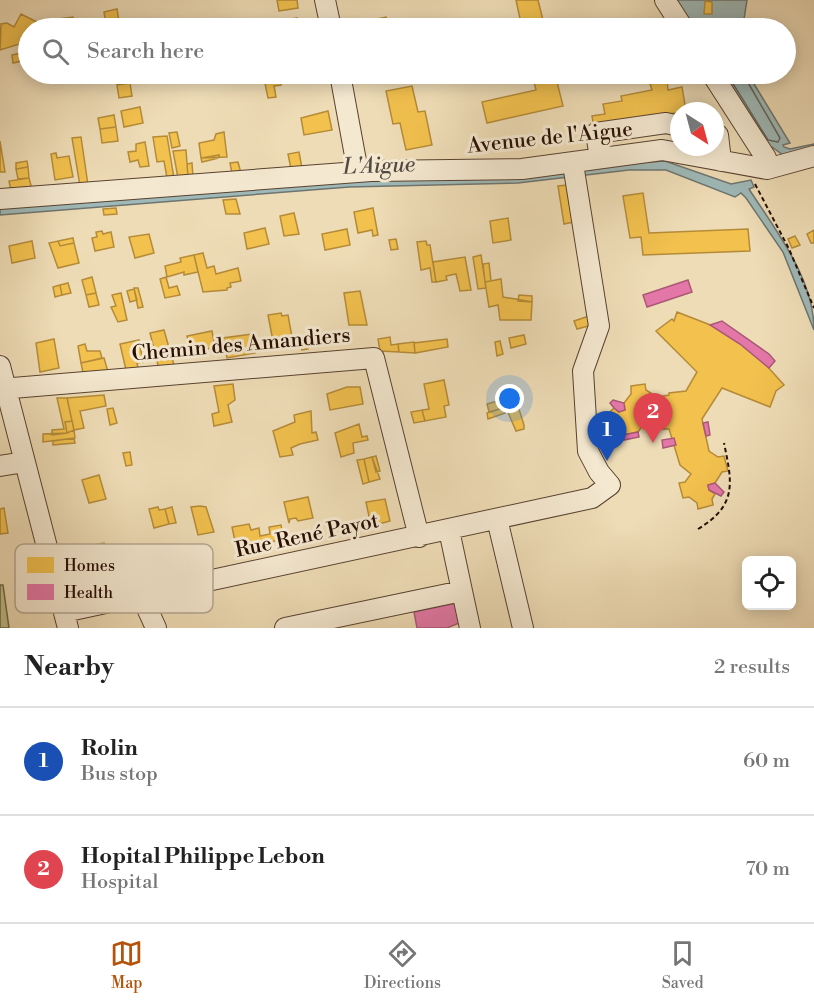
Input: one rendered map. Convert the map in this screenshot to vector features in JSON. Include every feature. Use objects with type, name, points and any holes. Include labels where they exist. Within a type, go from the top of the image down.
[{"type":"street","points":[[325,0],[329,18]]},
{"type":"street","points":[[665,0],[677,18]]},
{"type":"street","points":[[342,84],[358,172]]},
{"type":"street","points":[[718,84],[766,158],[767,169]]},
{"type":"street","points":[[600,158],[596,133],[670,124]]},
{"type":"street","name":"Avenue de l'Aigue","points":[[0,199],[358,172],[522,169],[573,164],[662,150],[767,169],[814,156]]},
{"type":"street","points":[[721,156],[722,161]]},
{"type":"street","name":"Rue René Payot","points":[[213,581],[592,498],[610,484],[599,472],[588,451],[583,371],[599,326],[573,164]]},
{"type":"street","name":"Chemin des Amandiers","points":[[3,389],[374,358],[419,537]]},
{"type":"street","points":[[0,366],[3,389],[46,544]]},
{"type":"street","points":[[0,466],[25,462]]},
{"type":"street","points":[[497,519],[523,628]]},
{"type":"street","points":[[449,530],[470,628]]},
{"type":"street","points":[[285,628],[331,623],[462,591]]},
{"type":"street","name":"Rue René Payot","points":[[66,620],[88,613]]},
{"type":"street","points":[[149,613],[156,628]]},
{"type":"path","points":[[758,189],[789,249],[814,308]]},
{"type":"path","points":[[698,529],[717,514],[731,492],[732,482],[724,443]]},
{"type":"green space","points":[[0,585],[3,585],[9,628],[0,628]]},
{"type":"water","points":[[675,0],[747,0],[744,18],[686,18]]},
{"type":"water","points":[[726,84],[754,84],[790,143],[783,145],[784,147],[790,149],[814,144],[814,148],[783,155],[772,147],[766,149]]},
{"type":"water","points":[[665,161],[731,184],[751,180],[754,187],[749,189],[801,274],[808,292],[814,330],[783,252],[746,198],[741,193],[735,197],[666,170],[629,170],[518,183],[349,187],[0,215],[0,206],[39,202]]},
{"type":"building: Homes","points":[[277,0],[297,0],[298,8],[279,11]]},
{"type":"building: Homes","points":[[516,0],[538,0],[542,18],[520,18]]},
{"type":"building: Homes","points":[[705,1],[712,2],[712,14],[704,14]]},
{"type":"building: Homes","points":[[117,9],[118,18],[105,18],[104,12]]},
{"type":"building: Homes","points":[[18,20],[18,44],[0,50],[1,24],[7,23],[14,27]]},
{"type":"building: Homes","points":[[18,54],[18,62],[13,63],[12,55]]},
{"type":"building: Homes","points":[[130,84],[132,96],[119,98],[117,85]]},
{"type":"building: Homes","points":[[265,84],[281,84],[274,86],[276,97],[268,98]]},
{"type":"building: Homes","points":[[534,84],[558,84],[563,106],[487,123],[482,102],[536,90]]},
{"type":"building: Homes","points":[[650,84],[667,84],[668,90],[682,87],[684,102],[670,102],[670,114],[594,128],[592,116],[605,114],[603,104],[622,101],[621,96],[652,90]]},
{"type":"building: Homes","points":[[412,86],[418,112],[425,111],[432,145],[406,150],[400,123],[393,124],[386,91]]},
{"type":"building: Homes","points":[[140,107],[143,123],[124,127],[121,111]]},
{"type":"building: Homes","points":[[328,111],[332,130],[304,135],[301,118]]},
{"type":"building: Homes","points":[[114,115],[116,127],[100,129],[98,118]]},
{"type":"building: Homes","points":[[116,127],[118,141],[102,143],[100,129]]},
{"type":"building: Homes","points":[[177,132],[180,146],[172,148],[169,133]]},
{"type":"building: Homes","points":[[224,132],[227,157],[201,158],[199,143],[214,140],[216,134]]},
{"type":"building: Homes","points":[[167,136],[174,178],[167,178],[164,161],[157,162],[153,137]]},
{"type":"building: Homes","points":[[81,137],[88,185],[80,186],[72,138]]},
{"type":"building: Homes","points":[[0,141],[5,172],[0,172]]},
{"type":"building: Homes","points":[[145,142],[149,166],[140,167],[138,160],[130,162],[128,152],[136,151],[136,144]]},
{"type":"building: Homes","points":[[186,150],[188,177],[178,178],[173,151]]},
{"type":"building: Homes","points":[[299,152],[302,168],[291,169],[288,154]]},
{"type":"building: Homes","points":[[56,153],[57,158],[69,156],[73,177],[55,180],[51,154]]},
{"type":"building: Homes","points":[[219,155],[219,158],[202,162],[201,158]]},
{"type":"building: Homes","points":[[27,161],[28,167],[16,169],[16,163]]},
{"type":"building: Homes","points":[[238,162],[241,173],[232,174],[230,163]]},
{"type":"building: Homes","points":[[192,163],[193,177],[188,177],[187,164]]},
{"type":"building: Homes","points":[[28,167],[29,178],[18,179],[16,169]]},
{"type":"building: Homes","points":[[29,178],[32,189],[11,191],[9,181]]},
{"type":"building: Homes","points":[[568,185],[574,222],[564,224],[558,186]]},
{"type":"building: Homes","points":[[643,193],[649,233],[748,229],[750,251],[643,255],[641,237],[630,238],[623,196]]},
{"type":"building: Homes","points":[[236,199],[240,214],[226,214],[223,200]]},
{"type":"building: Homes","points":[[116,208],[117,214],[104,215],[103,209]]},
{"type":"building: Homes","points":[[373,208],[378,235],[373,236],[372,230],[358,233],[354,212]]},
{"type":"building: Homes","points":[[294,213],[299,234],[284,236],[280,216]]},
{"type":"building: Homes","points":[[508,218],[511,240],[493,243],[490,221]]},
{"type":"building: Homes","points":[[265,228],[269,244],[247,249],[244,233]]},
{"type":"building: Homes","points":[[347,229],[350,245],[325,250],[322,234]]},
{"type":"building: Homes","points":[[814,230],[814,243],[811,243],[807,234]]},
{"type":"building: Homes","points":[[102,231],[103,234],[111,232],[114,247],[95,251],[92,238],[97,237],[96,232]]},
{"type":"building: Homes","points":[[149,234],[154,253],[135,258],[129,237]]},
{"type":"building: Homes","points":[[795,236],[800,245],[792,248],[788,239]]},
{"type":"building: Homes","points":[[73,238],[74,243],[60,246],[58,241]]},
{"type":"building: Homes","points":[[396,239],[398,249],[391,250],[389,240]]},
{"type":"building: Homes","points":[[32,241],[35,258],[12,263],[9,246]]},
{"type":"building: Homes","points":[[58,241],[60,246],[74,243],[79,263],[58,268],[49,243]]},
{"type":"building: Homes","points":[[426,241],[427,245],[430,245],[436,282],[432,282],[430,268],[421,270],[417,242]]},
{"type":"building: Homes","points":[[203,253],[207,268],[214,266],[216,274],[238,268],[241,281],[230,283],[231,287],[227,290],[203,292],[194,255]]},
{"type":"building: Homes","points":[[194,255],[198,272],[184,275],[184,272],[167,277],[165,266],[181,262],[180,258]]},
{"type":"building: Homes","points":[[481,255],[486,288],[478,289],[473,257]]},
{"type":"building: Homes","points":[[465,257],[471,290],[460,291],[456,274],[446,276],[447,280],[436,282],[433,262]]},
{"type":"building: Homes","points":[[489,263],[491,281],[485,282],[483,264]]},
{"type":"building: Homes","points":[[92,277],[96,293],[86,295],[82,280]]},
{"type":"building: Homes","points":[[166,277],[169,288],[177,286],[180,295],[165,298],[160,279]]},
{"type":"building: Homes","points":[[501,279],[503,297],[532,302],[531,320],[500,320],[498,305],[489,307],[485,282]]},
{"type":"building: Homes","points":[[68,283],[71,293],[62,295],[60,285]]},
{"type":"building: Homes","points":[[60,285],[62,295],[55,297],[53,287]]},
{"type":"building: Homes","points":[[134,288],[138,288],[143,307],[138,308]]},
{"type":"building: Homes","points":[[134,289],[137,300],[130,302],[127,291]]},
{"type":"building: Homes","points":[[360,291],[367,325],[349,325],[344,293]]},
{"type":"building: Homes","points":[[96,293],[99,305],[89,307],[86,295]]},
{"type":"building: Homes","points":[[121,293],[127,320],[118,322],[111,307],[116,306],[112,295]]},
{"type":"building: Homes","points":[[519,295],[532,296],[532,302],[518,301]]},
{"type":"building: Homes","points":[[677,312],[713,326],[739,343],[767,366],[784,385],[776,391],[770,407],[722,388],[702,419],[709,451],[718,457],[724,456],[728,471],[722,472],[715,483],[708,485],[709,490],[715,494],[712,499],[713,505],[698,509],[697,503],[689,497],[683,498],[679,483],[685,482],[691,474],[680,465],[669,429],[654,429],[645,422],[638,432],[623,435],[614,428],[608,429],[604,418],[614,408],[619,412],[625,410],[624,403],[631,394],[631,386],[645,384],[646,390],[657,397],[686,391],[697,372],[656,331],[672,319],[674,321]]},
{"type":"building: Homes","points":[[281,313],[282,316],[288,315],[292,337],[273,341],[268,315]]},
{"type":"building: Homes","points":[[589,316],[592,325],[577,329],[574,321]]},
{"type":"building: Homes","points":[[164,330],[174,365],[159,369],[150,333]]},
{"type":"building: Homes","points":[[212,331],[215,347],[191,353],[187,336]]},
{"type":"building: Homes","points":[[252,334],[255,353],[227,358],[223,338]]},
{"type":"building: Homes","points":[[524,335],[526,344],[511,348],[509,338]]},
{"type":"building: Homes","points":[[306,337],[308,349],[302,350],[299,338]]},
{"type":"building: Homes","points":[[390,337],[391,345],[398,344],[399,352],[380,351],[378,339]]},
{"type":"building: Homes","points":[[54,339],[59,368],[40,372],[36,343]]},
{"type":"building: Homes","points":[[447,339],[448,347],[415,353],[414,343]]},
{"type":"building: Homes","points":[[139,340],[143,362],[137,363],[138,368],[126,370],[120,344]]},
{"type":"building: Homes","points":[[500,341],[503,354],[497,356],[495,342]]},
{"type":"building: Homes","points":[[414,342],[415,353],[399,352],[398,344]]},
{"type":"building: Homes","points":[[85,344],[87,351],[100,351],[102,358],[81,363],[78,346]]},
{"type":"building: Homes","points":[[104,358],[108,372],[84,378],[81,363]]},
{"type":"building: Homes","points":[[444,380],[449,405],[444,406],[446,417],[425,421],[422,410],[429,409],[424,384]]},
{"type":"building: Homes","points":[[233,384],[235,400],[228,405],[232,422],[214,426],[212,414],[219,412],[214,386]]},
{"type":"building: Homes","points":[[347,387],[360,387],[363,404],[330,410],[327,394]]},
{"type":"building: Homes","points":[[104,395],[106,406],[80,411],[84,428],[74,430],[67,398]]},
{"type":"building: Homes","points":[[57,398],[67,398],[72,421],[65,422],[67,433],[52,435],[52,430],[64,429]]},
{"type":"building: Homes","points":[[501,400],[503,408],[489,412],[487,404]]},
{"type":"building: Homes","points":[[518,406],[524,429],[516,431],[507,410]]},
{"type":"building: Homes","points":[[113,408],[117,423],[110,425],[107,409]]},
{"type":"building: Homes","points":[[503,408],[505,413],[488,419],[487,413]]},
{"type":"building: Homes","points":[[422,410],[425,421],[414,423],[411,412]]},
{"type":"building: Homes","points":[[311,411],[312,433],[316,432],[318,440],[291,448],[293,455],[280,457],[273,431],[295,422],[294,415]]},
{"type":"building: Homes","points":[[72,421],[74,430],[67,433],[65,422]]},
{"type":"building: Homes","points":[[359,424],[362,437],[367,436],[368,440],[353,443],[354,453],[341,457],[335,433]]},
{"type":"building: Homes","points":[[74,430],[75,438],[43,442],[43,434],[67,433]]},
{"type":"building: Homes","points":[[74,438],[75,443],[53,445],[53,441]]},
{"type":"building: Homes","points":[[130,452],[132,465],[126,466],[123,453]]},
{"type":"building: Homes","points":[[376,456],[380,471],[376,472],[372,457]]},
{"type":"building: Homes","points":[[372,457],[380,479],[369,482],[364,459]]},
{"type":"building: Homes","points":[[364,459],[369,482],[363,484],[357,460]]},
{"type":"building: Homes","points":[[99,475],[106,499],[89,503],[82,480]]},
{"type":"building: Homes","points":[[308,497],[313,518],[298,521],[296,518],[290,519],[289,523],[284,502]]},
{"type":"building: Homes","points":[[385,499],[390,521],[371,526],[366,502]]},
{"type":"building: Homes","points":[[158,507],[159,510],[165,509],[169,524],[154,528],[149,509]]},
{"type":"building: Homes","points":[[172,507],[176,523],[169,524],[165,509]]},
{"type":"building: Homes","points":[[191,507],[206,507],[214,532],[198,535]]},
{"type":"building: Homes","points":[[4,508],[8,533],[0,534],[0,509]]},
{"type":"building: Homes","points":[[249,524],[251,530],[259,528],[260,536],[270,534],[269,527],[281,525],[284,540],[236,546],[232,527]]},
{"type":"building: Health","points":[[688,280],[692,292],[647,307],[643,295]]},
{"type":"building: Health","points":[[722,321],[769,354],[775,361],[769,368],[740,344],[710,325]]},
{"type":"building: Health","points":[[613,400],[624,403],[625,410],[619,412],[614,408],[610,403]]},
{"type":"building: Health","points":[[708,422],[710,435],[706,436],[703,423]]},
{"type":"building: Health","points":[[638,432],[639,437],[624,440],[623,435]]},
{"type":"building: Health","points":[[674,438],[676,445],[663,448],[662,440]]},
{"type":"building: Health","points":[[715,483],[724,492],[721,496],[709,490],[708,485]]},
{"type":"building: Health","points":[[456,603],[459,623],[447,628],[417,628],[414,612]]},
{"type":"place","name":"Hopital Philippe Lebon","points":[[653,443]]},
{"type":"place","name":"Rolin","points":[[607,461]]},
{"type":"water label","name":"L'Aigue","points":[[379,166]]}]
